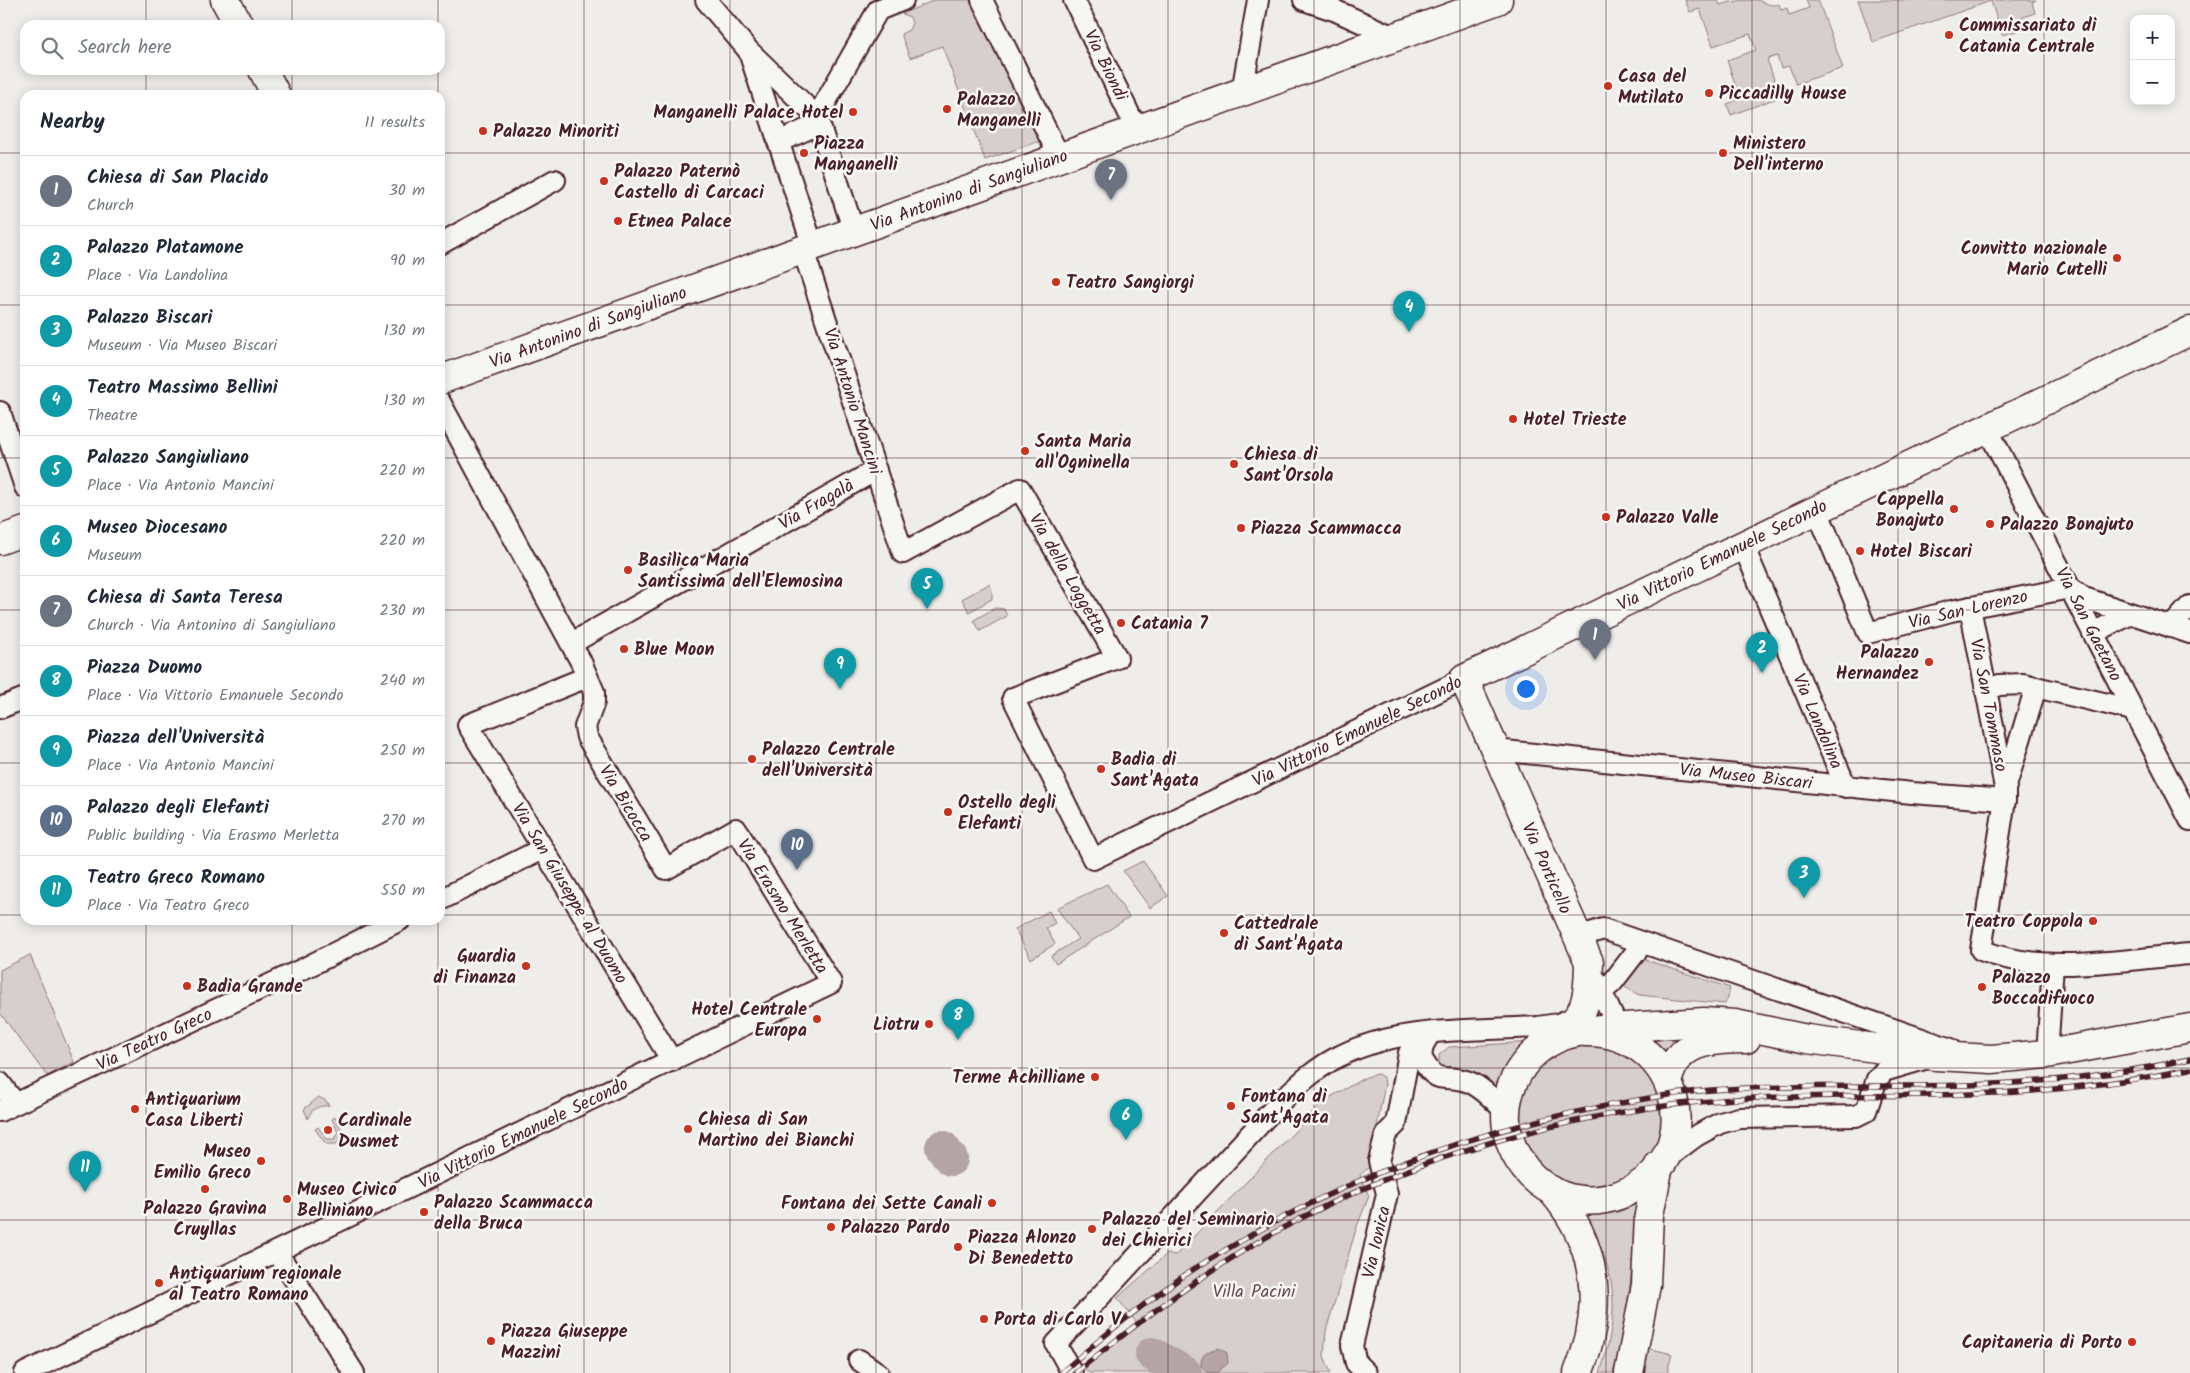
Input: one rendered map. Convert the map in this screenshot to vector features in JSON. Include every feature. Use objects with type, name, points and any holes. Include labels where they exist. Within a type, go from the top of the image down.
[{"type":"main road","points":[[225,0],[236,20]]},
{"type":"main road","name":"Via Antonino di Sangiuliano","points":[[445,378],[1498,0]]},
{"type":"main road","points":[[266,75],[273,90]]},
{"type":"main road","name":"Via Vittorio Emanuele Secondo","points":[[1464,679],[2190,331]]},
{"type":"main road","points":[[0,540],[20,533]]},
{"type":"main road","name":"Via Porticello","points":[[1464,679],[1585,953]]},
{"type":"main road","points":[[1578,1373],[1594,1321],[1591,1271],[1579,1230],[1564,1205],[1551,1190],[1528,1173],[1517,1157],[1507,1131],[1506,1112],[1509,1093],[1521,1068],[1533,1054],[1572,1022],[1585,953]]},
{"type":"main road","points":[[1572,1022],[1604,1032],[1704,1022],[1735,1024],[1808,1039],[1936,1056],[1992,1059],[2048,1054],[2190,1028]]},
{"type":"main road","points":[[1619,1032],[1652,1058],[1668,1080],[1676,1113],[1673,1136],[1661,1164],[1649,1215],[1646,1285],[1629,1373]]},
{"type":"main road","points":[[1668,1080],[1671,1067],[1677,1057],[1697,1044],[1709,1041],[1808,1039]]},
{"type":"main road","points":[[1551,1190],[1577,1199],[1605,1199],[1632,1190],[1647,1179],[1661,1164]]},
{"type":"street","points":[[706,0],[748,50],[820,116],[854,232]]},
{"type":"street","points":[[778,142],[820,116],[878,10],[904,0]]},
{"type":"street","points":[[982,0],[1060,158]]},
{"type":"street","name":"Via Biondi","points":[[1074,0],[1137,130]]},
{"type":"street","points":[[1242,92],[1258,0]]},
{"type":"street","points":[[1304,0],[1335,5],[1394,37]]},
{"type":"street","name":"Via Antonio Mancini","points":[[748,50],[778,142],[808,248],[876,470],[904,553],[1020,489]]},
{"type":"street","points":[[445,241],[555,180]]},
{"type":"street","points":[[445,411],[572,642],[584,669]]},
{"type":"street","points":[[0,412],[20,472]]},
{"type":"street","name":"Via San Gaetano","points":[[1987,428],[2190,820]]},
{"type":"street","name":"Via Fragalà","points":[[572,642],[876,470]]},
{"type":"street","name":"Via della Loggetta","points":[[1020,489],[1117,658],[1013,698],[1093,859]]},
{"type":"street","name":"Via San Lorenzo","points":[[1817,510],[1868,633],[1970,607],[2070,588]]},
{"type":"street","name":"Via Landolina","points":[[1743,546],[1846,787]]},
{"type":"street","points":[[2070,588],[2084,598],[2190,632]]},
{"type":"street","points":[[2170,626],[2190,606]]},
{"type":"street","name":"Via San Tommaso","points":[[1970,607],[2005,794]]},
{"type":"street","points":[[2093,633],[2131,614]]},
{"type":"street","name":"Via San Giuseppe al Duomo","points":[[584,669],[549,692],[468,725],[672,1061]]},
{"type":"street","name":"Via Bicocca","points":[[584,669],[594,692],[594,702],[585,728],[587,737],[666,869],[736,829]]},
{"type":"street","name":"Via Vittorio Emanuele Secondo","points":[[1093,859],[1464,679]]},
{"type":"street","points":[[1986,690],[1999,686],[2023,684],[2133,710]]},
{"type":"street","name":"Via San Tommaso","points":[[2005,794],[2036,687]]},
{"type":"street","points":[[0,708],[20,700]]},
{"type":"street","name":"Via Museo Biscari","points":[[1501,762],[1581,759],[1912,793],[2005,794]]},
{"type":"street","points":[[2005,794],[1981,950],[1994,955],[2053,965],[2190,954]]},
{"type":"street","name":"Via Erasmo Merletta","points":[[736,829],[831,983]]},
{"type":"street","points":[[445,898],[542,849]]},
{"type":"street","name":"Via Teatro Greco","points":[[7,1107],[307,967],[390,925]]},
{"type":"street","points":[[1585,953],[1591,932],[1603,929],[1948,1048],[1992,1059]]},
{"type":"street","points":[[1572,1022],[1612,983],[1642,944]]},
{"type":"street","points":[[2048,1054],[2053,965]]},
{"type":"street","name":"Via Vittorio Emanuele Secondo","points":[[25,1373],[831,983]]},
{"type":"street","points":[[1072,1373],[1056,1344],[1298,1085],[1313,1072],[1341,1055],[1372,1043],[1412,1034],[1572,1022],[1619,1032]]},
{"type":"street","points":[[1430,1033],[1423,1045],[1421,1057],[1434,1075],[1443,1080],[1471,1082],[1506,1112]]},
{"type":"street","name":"Via Ionica","points":[[1366,1373],[1356,1364],[1352,1346],[1387,1194],[1379,1161],[1386,1134],[1396,1124],[1409,1053],[1415,1042],[1430,1033]]},
{"type":"street","points":[[1661,1164],[1696,1136],[1720,1123],[1739,1118],[1856,1116],[1866,1111],[1877,1079],[1884,1071],[1936,1056]]},
{"type":"street","points":[[0,1083],[7,1107]]},
{"type":"street","points":[[277,1252],[354,1373]]},
{"type":"street","points":[[859,1360],[878,1373]]},
{"type":"green space","points":[[935,0],[973,0],[1043,140],[985,160],[942,46],[910,58],[901,34],[909,30],[912,23],[910,17],[902,14]]},
{"type":"green space","points":[[1685,0],[1718,0],[1720,5],[1756,0],[1770,5],[1779,4],[1781,10],[1787,8],[1789,15],[1809,8],[1806,0],[1818,0],[1843,68],[1796,84],[1789,66],[1781,68],[1777,56],[1767,59],[1780,97],[1731,115],[1727,104],[1740,99],[1727,60],[1756,50],[1750,34],[1713,46],[1700,9],[1690,12]]},
{"type":"green space","points":[[1858,0],[2036,0],[2032,2],[2035,13],[2017,19],[2020,30],[2002,35],[1991,1],[1873,42]]},
{"type":"green space","points":[[989,584],[992,590],[992,599],[969,612],[962,599]]},
{"type":"green space","points":[[995,608],[1004,609],[1007,616],[980,631],[974,620]]},
{"type":"green space","points":[[1143,861],[1168,896],[1150,908],[1123,871]]},
{"type":"green space","points":[[1107,884],[1129,917],[1056,964],[1051,956],[1078,939],[1057,908]]},
{"type":"green space","points":[[1049,911],[1055,923],[1046,928],[1055,944],[1031,959],[1015,929]]},
{"type":"green space","points":[[30,955],[74,1062],[47,1076],[0,1013],[0,970]]},
{"type":"green space","points":[[1643,959],[1730,988],[1725,1004],[1639,995],[1623,986]]},
{"type":"green space","points":[[1715,1032],[1666,1060],[1641,1036]]},
{"type":"green space","points":[[1532,1042],[1498,1090],[1443,1070],[1439,1062],[1439,1055],[1449,1047]]},
{"type":"green space","points":[[1603,1042],[1651,1072],[1665,1119],[1652,1158],[1620,1184],[1579,1189],[1542,1172],[1520,1137],[1519,1096],[1530,1073],[1562,1048]]},
{"type":"green space","name":"Villa Pacini","points":[[1378,1074],[1384,1078],[1385,1084],[1369,1167],[1360,1175],[1369,1196],[1357,1226],[1326,1331],[1324,1356],[1331,1373],[1089,1373],[1084,1368],[1137,1323],[1117,1298],[1167,1254],[1176,1255],[1325,1100],[1366,1077]]},
{"type":"green space","points":[[319,1097],[326,1101],[329,1106],[316,1108],[308,1119],[304,1109]]},
{"type":"green space","points":[[335,1117],[342,1132],[342,1138],[336,1144],[326,1144],[315,1129],[318,1127],[327,1139],[334,1139],[338,1132],[332,1119]]},
{"type":"green space","points":[[1637,1203],[1630,1289],[1623,1331],[1613,1373],[1600,1373],[1611,1329],[1612,1292],[1604,1255],[1585,1214],[1612,1213],[1625,1210]]},
{"type":"green space","points":[[1644,1347],[1672,1354],[1667,1373],[1639,1373]]},
{"type":"shaded area","points":[[1219,1348],[1227,1353],[1228,1363],[1217,1373],[1207,1372],[1201,1366],[1203,1356],[1211,1350]]},
{"type":"waterway","points":[[942,1147],[951,1159]]},
{"type":"waterway","points":[[1152,1354],[1185,1373]]},
{"type":"railway","points":[[1061,1373],[1159,1293],[1213,1257],[1288,1215],[1374,1175],[1463,1142],[1508,1129],[1601,1107],[1695,1092],[1757,1088],[1968,1085],[2024,1082],[2107,1074],[2190,1059]]},
{"type":"railway","points":[[1075,1373],[1149,1315],[1200,1279],[1279,1230],[1383,1180],[1493,1142],[1607,1115],[1722,1100],[1815,1096],[1999,1093],[2109,1083],[2190,1069]]},
{"type":"place","name":"Commissariato di Catania Centrale","points":[[1949,35]]},
{"type":"place","name":"Casa del Mutilato","points":[[1608,86]]},
{"type":"place","name":"Piccadilly House","points":[[1709,93]]},
{"type":"place","name":"Palazzo Manganelli","points":[[947,109]]},
{"type":"place","name":"Manganelli Palace Hotel","points":[[853,112]]},
{"type":"place","name":"Palazzo Minoriti","points":[[483,131]]},
{"type":"place","name":"Piazza Manganelli","points":[[804,153]]},
{"type":"place","name":"Ministero Dell'interno","points":[[1723,153]]},
{"type":"place","name":"Palazzo Paternò Castello di Carcaci","points":[[604,181]]},
{"type":"place","name":"Chiesa di Santa Teresa","points":[[1111,200]]},
{"type":"place","name":"Etnea Palace","points":[[618,221]]},
{"type":"place","name":"Convitto nazionale Mario Cutelli","points":[[2117,258]]},
{"type":"place","name":"Teatro Sangiorgi","points":[[1056,282]]},
{"type":"place","name":"Teatro Massimo Bellini","points":[[1409,332]]},
{"type":"place","name":"Hotel Trieste","points":[[1513,419]]},
{"type":"place","name":"Santa Maria all'Ogninella","points":[[1025,451]]},
{"type":"place","name":"Chiesa di Sant'Orsola","points":[[1234,464]]},
{"type":"place","name":"Cappella Bonajuto","points":[[1954,509]]},
{"type":"place","name":"Palazzo Valle","points":[[1606,517]]},
{"type":"place","name":"Palazzo Bonajuto","points":[[1990,524]]},
{"type":"place","name":"Piazza Scammacca","points":[[1241,528]]},
{"type":"place","name":"Hotel Biscari","points":[[1860,551]]},
{"type":"place","name":"Basilica Maria Santissima dell'Elemosina","points":[[628,570]]},
{"type":"place","name":"Palazzo Sangiuliano","points":[[927,609]]},
{"type":"place","name":"Catania 7","points":[[1121,623]]},
{"type":"place","name":"Blue Moon","points":[[624,649]]},
{"type":"place","name":"Chiesa di San Placido","points":[[1595,660]]},
{"type":"place","name":"Palazzo Hernandez","points":[[1929,662]]},
{"type":"place","name":"Palazzo Platamone","points":[[1762,673]]},
{"type":"place","name":"Piazza dell'Università","points":[[840,689]]},
{"type":"place","name":"Palazzo Centrale dell'Università","points":[[752,759]]},
{"type":"place","name":"Badia di Sant'Agata","points":[[1101,769]]},
{"type":"place","name":"Ostello degli Elefanti","points":[[948,812]]},
{"type":"place","name":"Palazzo degli Elefanti","points":[[797,870]]},
{"type":"place","name":"Palazzo Biscari","points":[[1804,898]]},
{"type":"place","name":"Teatro Coppola","points":[[2093,921]]},
{"type":"place","name":"Cattedrale di Sant'Agata","points":[[1224,933]]},
{"type":"place","name":"Guardia di Finanza","points":[[526,966]]},
{"type":"place","name":"Badia Grande","points":[[187,986]]},
{"type":"place","name":"Palazzo Boccadifuoco","points":[[1982,987]]},
{"type":"place","name":"Hotel Centrale Europa","points":[[817,1019]]},
{"type":"place","name":"Liotru","points":[[929,1024]]},
{"type":"place","name":"Piazza Duomo","points":[[958,1040]]},
{"type":"place","name":"Terme Achilliane","points":[[1095,1077]]},
{"type":"place","name":"Fontana di Sant'Agata","points":[[1231,1106]]},
{"type":"place","name":"Antiquarium Casa Liberti","points":[[135,1109]]},
{"type":"place","name":"Chiesa di San Martino dei Bianchi","points":[[688,1129]]},
{"type":"place","name":"Cardinale Dusmet","points":[[328,1130]]},
{"type":"place","name":"Museo Diocesano","points":[[1126,1140]]},
{"type":"place","name":"Museo Emilio Greco","points":[[261,1161]]},
{"type":"place","name":"Palazzo Gravina Cruyllas","points":[[205,1189]]},
{"type":"place","name":"Teatro Greco Romano","points":[[85,1192]]},
{"type":"place","name":"Museo Civico Belliniano","points":[[287,1199]]},
{"type":"place","name":"Fontana dei Sette Canali","points":[[992,1203]]},
{"type":"place","name":"Palazzo Scammacca della Bruca","points":[[424,1212]]},
{"type":"place","name":"Palazzo Pardo","points":[[831,1227]]},
{"type":"place","name":"Palazzo del Seminario dei Chierici","points":[[1092,1229]]},
{"type":"place","name":"Piazza Alonzo Di Benedetto","points":[[958,1247]]},
{"type":"place","name":"Antiquarium regionale al Teatro Romano","points":[[159,1283]]},
{"type":"place","name":"Porta di Carlo V","points":[[984,1319]]},
{"type":"place","name":"Piazza Giuseppe Mazzini","points":[[491,1341]]},
{"type":"place","name":"Capitaneria di Porto","points":[[2132,1342]]}]
